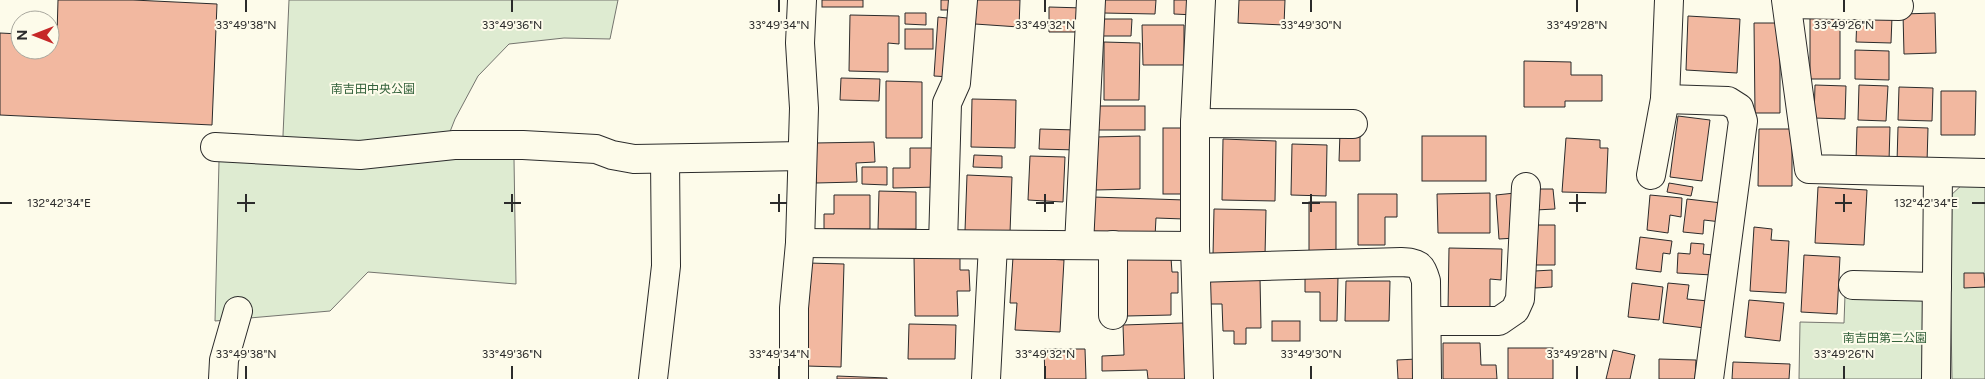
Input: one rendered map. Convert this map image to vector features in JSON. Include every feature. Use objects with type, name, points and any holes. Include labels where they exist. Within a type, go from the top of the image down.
[{"type":"street","points":[[794,379],[794,308],[800,243],[804,108],[800,43],[802,0]]},
{"type":"street","points":[[943,244],[947,103],[956,83],[963,0]]},
{"type":"street","points":[[1079,245],[1091,0]]},
{"type":"street","points":[[1200,379],[1195,257],[1195,123],[1201,0]]},
{"type":"street","points":[[1650,175],[1665,99],[1669,0]]},
{"type":"street","points":[[1899,6],[1786,2],[1809,169],[1985,173]]},
{"type":"street","points":[[1665,99],[1728,101],[1739,108],[1743,121],[1709,379]]},
{"type":"street","points":[[1195,123],[1353,124]]},
{"type":"street","points":[[216,147],[360,155],[454,145],[523,145],[596,149],[612,155],[634,159],[802,156]]},
{"type":"street","points":[[653,379],[666,266],[665,159]]},
{"type":"street","points":[[1936,379],[1938,173]]},
{"type":"street","points":[[1427,322],[1499,322],[1515,310],[1520,299],[1526,187]]},
{"type":"street","points":[[800,243],[1113,246],[1195,257],[1415,263],[1422,269],[1426,281],[1427,379]]},
{"type":"street","points":[[986,379],[993,245]]},
{"type":"street","points":[[1113,246],[1113,315]]},
{"type":"street","points":[[1853,286],[1937,287]]},
{"type":"street","points":[[223,379],[224,360],[238,312]]},
{"type":"green space","name":"南吉田中央公園","points":[[289,0],[618,0],[610,39],[564,38],[509,44],[478,76],[455,119],[440,157],[514,159],[516,284],[368,272],[330,311],[215,321],[219,161],[284,161],[283,135]]},
{"type":"green space","points":[[1964,183],[1985,183],[1985,379],[1952,379],[1949,197]]},
{"type":"green space","name":"南吉田第二公園","points":[[1845,295],[1929,295],[1929,379],[1799,379],[1800,322],[1844,323]]},
{"type":"building","points":[[58,0],[133,0],[217,4],[212,125],[0,115],[0,33],[10,34],[10,60],[60,60],[60,10],[58,10]]},
{"type":"building","points":[[822,0],[863,0],[863,7],[822,7]]},
{"type":"building","points":[[941,0],[957,0],[957,10],[941,10]]},
{"type":"building","points":[[976,0],[1020,0],[1019,27],[975,24]]},
{"type":"building","points":[[1103,0],[1156,0],[1155,14],[1103,13]]},
{"type":"building","points":[[1174,0],[1196,0],[1195,15],[1174,14]]},
{"type":"building","points":[[1239,0],[1285,0],[1284,25],[1238,23]]},
{"type":"building","points":[[1049,7],[1084,8],[1083,32],[1049,32]]},
{"type":"building","points":[[1810,12],[1840,13],[1840,79],[1810,79]]},
{"type":"building","points":[[905,13],[926,13],[926,25],[905,24]]},
{"type":"building","points":[[1935,13],[1936,53],[1904,54],[1903,14]]},
{"type":"building","points":[[850,15],[899,16],[899,44],[888,43],[888,72],[849,71]]},
{"type":"building","points":[[1688,16],[1740,19],[1737,73],[1686,70]]},
{"type":"building","points":[[1857,16],[1892,17],[1891,43],[1856,42]]},
{"type":"building","points":[[938,17],[956,19],[951,77],[934,76]]},
{"type":"building","points":[[1101,19],[1132,19],[1131,36],[1101,36]]},
{"type":"building","points":[[1754,23],[1780,23],[1780,113],[1755,113]]},
{"type":"building","points":[[1142,25],[1184,25],[1184,65],[1143,65]]},
{"type":"building","points":[[905,29],[933,29],[933,49],[905,49]]},
{"type":"building","points":[[1104,42],[1140,43],[1139,100],[1104,100]]},
{"type":"building","points":[[1855,50],[1889,51],[1889,80],[1855,79]]},
{"type":"building","points":[[1524,61],[1571,62],[1571,75],[1602,75],[1602,101],[1565,101],[1565,107],[1524,107]]},
{"type":"building","points":[[841,78],[880,79],[879,101],[840,100]]},
{"type":"building","points":[[886,81],[922,82],[922,138],[886,138]]},
{"type":"building","points":[[1815,85],[1846,86],[1845,119],[1814,118]]},
{"type":"building","points":[[1859,85],[1888,86],[1886,121],[1858,120]]},
{"type":"building","points":[[1899,87],[1933,88],[1932,121],[1898,120]]},
{"type":"building","points":[[1941,91],[1976,91],[1975,135],[1941,135]]},
{"type":"building","points":[[972,99],[1016,100],[1015,148],[971,147]]},
{"type":"building","points":[[1095,106],[1145,106],[1145,130],[1095,130]]},
{"type":"building","points":[[1678,116],[1710,120],[1702,181],[1670,177]]},
{"type":"building","points":[[1857,127],[1890,127],[1889,161],[1856,160]]},
{"type":"building","points":[[1898,127],[1928,128],[1927,163],[1897,162]]},
{"type":"building","points":[[1163,128],[1188,128],[1188,194],[1163,194]]},
{"type":"building","points":[[1040,129],[1077,130],[1077,150],[1039,149]]},
{"type":"building","points":[[1759,129],[1792,129],[1792,186],[1758,186]]},
{"type":"building","points":[[1340,133],[1360,133],[1360,161],[1339,161]]},
{"type":"building","points":[[1140,136],[1140,189],[1095,190],[1095,137]]},
{"type":"building","points":[[1422,136],[1486,136],[1486,181],[1422,181]]},
{"type":"building","points":[[1566,138],[1600,140],[1600,148],[1608,148],[1606,193],[1562,192]]},
{"type":"building","points":[[1223,139],[1276,141],[1275,201],[1222,200]]},
{"type":"building","points":[[874,142],[875,162],[856,163],[857,182],[816,183],[815,143]]},
{"type":"building","points":[[1292,144],[1327,145],[1326,196],[1291,195]]},
{"type":"building","points":[[910,148],[939,148],[940,187],[893,188],[893,168],[910,168]]},
{"type":"building","points":[[974,155],[1002,156],[1002,168],[973,167]]},
{"type":"building","points":[[1030,156],[1065,157],[1063,202],[1028,200]]},
{"type":"building","points":[[862,167],[887,167],[887,185],[862,184]]},
{"type":"building","points":[[967,175],[1012,177],[1010,233],[965,231]]},
{"type":"building","points":[[1669,183],[1693,187],[1691,196],[1667,192]]},
{"type":"building","points":[[1818,187],[1867,190],[1864,245],[1815,243]]},
{"type":"building","points":[[1535,189],[1553,189],[1555,209],[1535,210]]},
{"type":"building","points":[[879,191],[916,192],[916,229],[878,229]]},
{"type":"building","points":[[1490,193],[1490,233],[1438,233],[1437,194]]},
{"type":"building","points":[[1515,193],[1516,238],[1499,239],[1496,195]]},
{"type":"building","points":[[1358,194],[1397,194],[1397,217],[1385,217],[1385,245],[1358,245]]},
{"type":"building","points":[[834,195],[870,195],[870,229],[824,229],[824,214],[834,214]]},
{"type":"building","points":[[1650,195],[1682,198],[1681,217],[1670,215],[1668,233],[1647,230]]},
{"type":"building","points":[[1093,197],[1185,200],[1184,219],[1156,218],[1155,237],[1091,235]]},
{"type":"building","points":[[1687,199],[1722,203],[1721,222],[1704,220],[1703,234],[1683,232]]},
{"type":"building","points":[[1309,202],[1336,202],[1336,257],[1309,257]]},
{"type":"building","points":[[1214,209],[1266,210],[1265,256],[1213,255]]},
{"type":"building","points":[[1530,225],[1555,225],[1555,265],[1529,265]]},
{"type":"building","points":[[1754,227],[1772,229],[1771,240],[1789,241],[1786,293],[1750,291]]},
{"type":"building","points":[[1640,237],[1672,241],[1670,254],[1663,253],[1661,272],[1636,269]]},
{"type":"building","points":[[1691,243],[1704,244],[1703,254],[1713,255],[1712,275],[1677,273],[1678,253],[1690,254]]},
{"type":"building","points":[[1449,248],[1502,249],[1501,280],[1490,279],[1490,311],[1448,311]]},
{"type":"building","points":[[1804,255],[1840,257],[1837,314],[1801,312]]},
{"type":"building","points":[[914,257],[960,257],[960,270],[969,270],[970,291],[957,291],[958,316],[915,316]]},
{"type":"building","points":[[1013,257],[1064,260],[1060,332],[1015,330],[1017,303],[1010,303]]},
{"type":"building","points":[[1171,258],[1172,272],[1178,272],[1178,293],[1171,293],[1171,315],[1127,316],[1125,259]]},
{"type":"building","points":[[809,263],[844,264],[841,367],[806,366]]},
{"type":"building","points":[[1552,270],[1552,287],[1535,288],[1535,271]]},
{"type":"building","points":[[1964,273],[1984,273],[1985,287],[1964,288]]},
{"type":"building","points":[[1305,277],[1338,277],[1337,321],[1320,321],[1320,292],[1305,292]]},
{"type":"building","points":[[1260,278],[1261,328],[1246,328],[1246,344],[1234,344],[1234,331],[1223,331],[1222,304],[1210,304],[1210,279]]},
{"type":"building","points":[[1346,281],[1390,281],[1389,321],[1345,321]]},
{"type":"building","points":[[1632,283],[1663,287],[1659,320],[1628,317]]},
{"type":"building","points":[[1668,283],[1689,285],[1687,299],[1708,301],[1705,328],[1663,323]]},
{"type":"building","points":[[1749,300],[1784,303],[1780,341],[1745,337]]},
{"type":"building","points":[[1272,321],[1300,321],[1300,341],[1272,341]]},
{"type":"building","points":[[1183,323],[1185,379],[1148,379],[1147,370],[1102,371],[1102,356],[1124,355],[1123,325]]},
{"type":"building","points":[[909,324],[956,325],[955,359],[908,359]]},
{"type":"building","points":[[1443,343],[1480,343],[1481,365],[1496,365],[1497,379],[1443,379]]},
{"type":"building","points":[[1508,348],[1553,348],[1553,379],[1508,379]]},
{"type":"building","points":[[1044,349],[1085,349],[1086,379],[1045,379]]},
{"type":"building","points":[[1613,350],[1635,355],[1630,379],[1606,379]]},
{"type":"building","points":[[1417,359],[1418,379],[1398,379],[1397,360]]},
{"type":"building","points":[[1659,359],[1696,360],[1695,379],[1659,379]]},
{"type":"building","points":[[1733,362],[1790,364],[1789,379],[1732,379]]},
{"type":"building","points":[[837,376],[887,378],[887,379],[837,379]]}]
